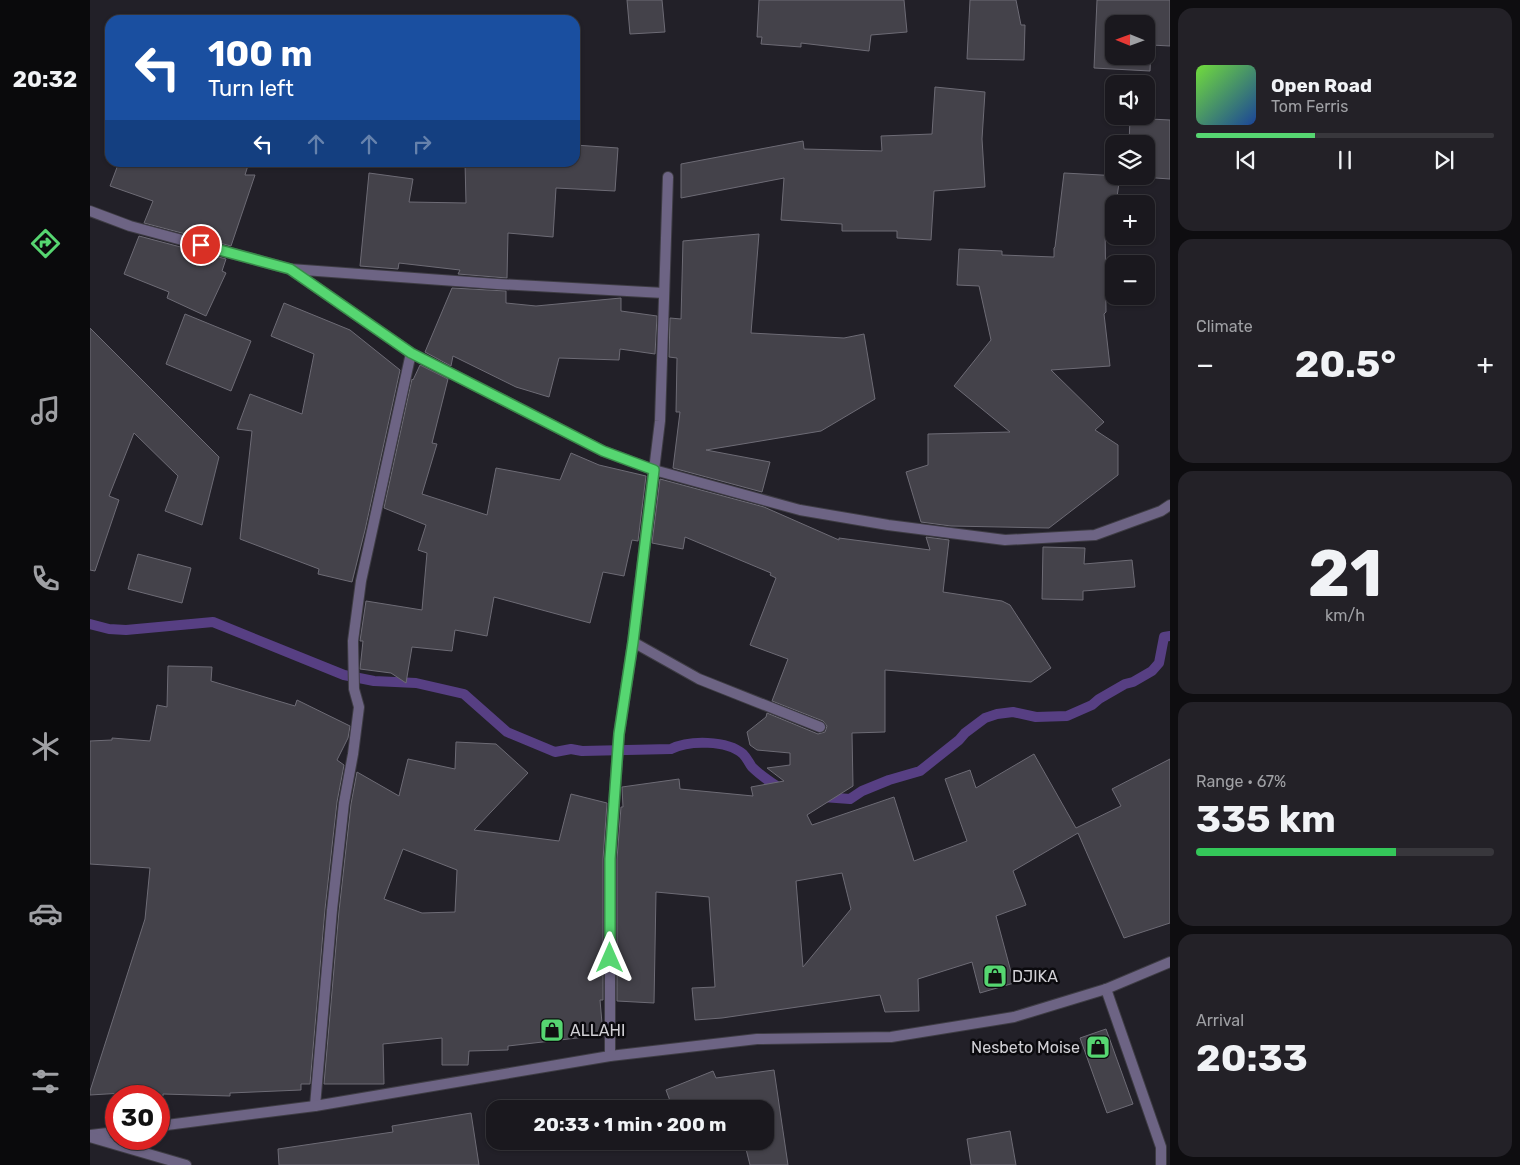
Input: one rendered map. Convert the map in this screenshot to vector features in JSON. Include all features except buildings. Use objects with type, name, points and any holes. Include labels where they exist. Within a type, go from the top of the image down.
[{"type":"street","points":[[610,1056],[610,859],[619,734],[633,642],[660,421],[668,177]]},
{"type":"street","points":[[90,211],[130,226],[290,269],[487,284],[664,293]]},
{"type":"street","points":[[290,269],[411,353],[603,451],[654,470],[800,510],[888,525],[1005,540],[1095,535],[1170,506]]},
{"type":"street","points":[[315,1106],[333,900],[344,803],[359,707],[354,689],[353,641],[361,581],[411,353]]},
{"type":"street","points":[[633,642],[699,679],[820,727]]},
{"type":"street","points":[[170,1125],[315,1106],[610,1056],[757,1039],[891,1036],[1014,1017],[1106,989],[1170,962]]},
{"type":"street","points":[[1106,989],[1161,1147],[1161,1165]]},
{"type":"street","points":[[90,1136],[105,1134]]},
{"type":"street","points":[[90,1136],[186,1165]]},
{"type":"waterway","points":[[90,624],[109,629],[126,630],[213,622],[344,675],[374,681],[416,683],[464,694],[507,732],[555,752],[571,749],[582,751],[671,749],[697,743],[718,744],[736,749],[746,757],[755,770],[784,790]]},
{"type":"waterway","points":[[823,797],[850,799],[862,791],[889,780],[920,771],[985,718],[1013,712],[1036,717],[1067,716],[1092,705],[1125,684],[1133,682],[1152,671],[1159,663],[1164,637],[1170,636]]},
{"type":"place","name":"DJIKA","points":[[995,976]]},
{"type":"place","name":"ALLAHI","points":[[552,1030]]},
{"type":"place","name":"Nesbeto Moise","points":[[1098,1047]]},
{"type":"route","points":[[201,245],[290,269],[411,353],[603,451],[654,470],[633,642],[619,734],[610,859],[610,958]]}]
